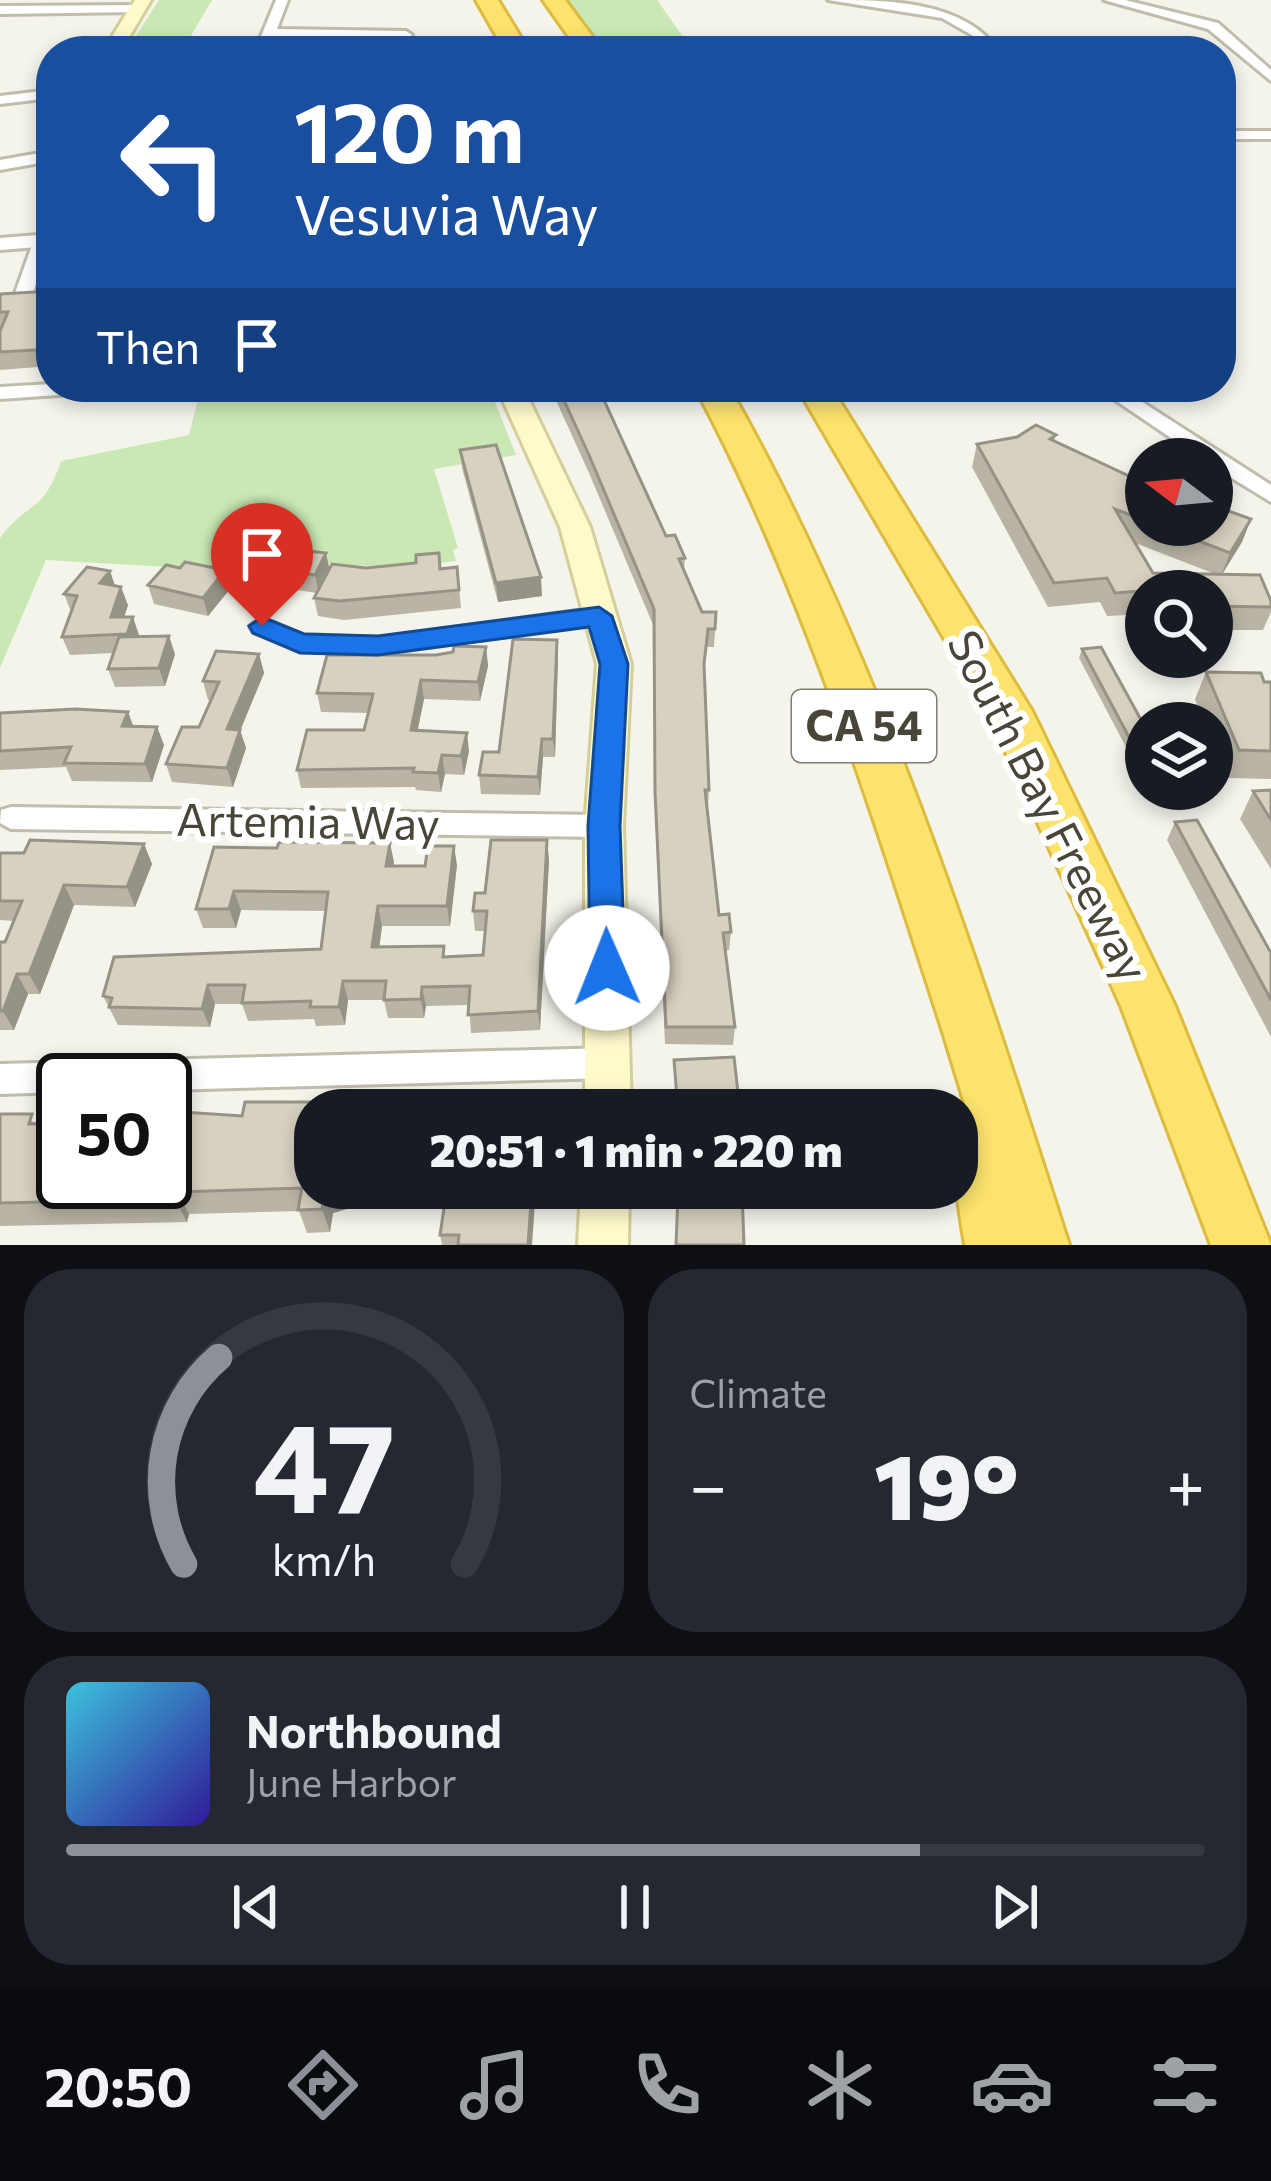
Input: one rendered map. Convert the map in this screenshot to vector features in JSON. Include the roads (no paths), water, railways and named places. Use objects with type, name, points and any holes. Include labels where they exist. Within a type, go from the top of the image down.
[{"type":"highway","points":[[487,0],[508,36]]},
{"type":"highway","points":[[554,0],[580,36]]},
{"type":"highway","name":"CA 54","points":[[720,402],[746,447],[834,641],[988,1077],[1038,1245]]},
{"type":"highway","name":"South Bay Freeway","points":[[823,402],[1010,712],[1148,1006],[1243,1245]]},
{"type":"highway","points":[[1148,1006],[1268,1245]]},
{"type":"highway","points":[[988,1077],[987,1192],[996,1245]]},
{"type":"main road","points":[[121,36],[140,4]]},
{"type":"main road","points":[[517,402],[575,526],[614,664],[604,826],[608,1089]]},
{"type":"main road","points":[[603,1245],[604,1209]]},
{"type":"street","points":[[267,36],[282,0]]},
{"type":"street","points":[[834,0],[935,12],[979,29],[983,36]]},
{"type":"street","points":[[1110,0],[1213,26],[1224,36]]},
{"type":"street","points":[[0,10],[140,4]]},
{"type":"street","points":[[268,33],[406,35]]},
{"type":"street","points":[[1236,46],[1271,77]]},
{"type":"street","points":[[0,100],[36,96]]},
{"type":"street","points":[[1236,135],[1271,135]]},
{"type":"street","points":[[0,165],[36,159]]},
{"type":"street","points":[[0,244],[36,242]]},
{"type":"street","points":[[23,296],[36,265]]},
{"type":"street","points":[[0,298],[36,295]]},
{"type":"street","points":[[0,393],[36,391]]},
{"type":"street","points":[[1128,402],[1253,488],[1271,495]]},
{"type":"street","points":[[262,626],[300,643],[378,646],[599,616]]},
{"type":"street","name":"Artemia Way","points":[[11,818],[604,826]]},
{"type":"street","points":[[0,1079],[609,1063]]}]
